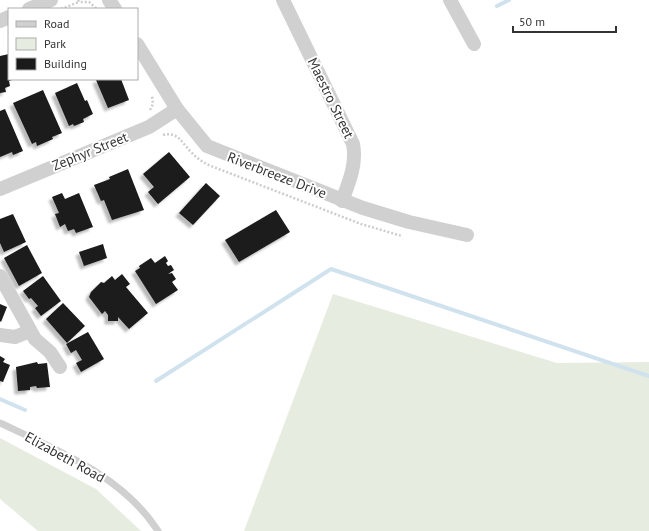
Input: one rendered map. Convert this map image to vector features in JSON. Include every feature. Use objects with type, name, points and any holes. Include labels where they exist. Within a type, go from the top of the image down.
[{"type":"street","points":[[31,8],[51,0]]},
{"type":"street","name":"Maestro Street","points":[[283,0],[353,144],[354,164],[342,200]]},
{"type":"street","points":[[450,0],[474,44]]},
{"type":"street","name":"Riverbreeze Drive","points":[[138,46],[177,109],[197,136],[211,148],[342,200],[387,216],[467,235]]},
{"type":"street","name":"Zephyr Street","points":[[0,189],[149,127],[177,109]]},
{"type":"street","points":[[0,276],[30,332],[35,339],[50,352],[60,367]]},
{"type":"street","points":[[0,335],[16,337],[30,332]]},
{"type":"lane","name":"Elizabeth Road","points":[[0,423],[81,463],[118,487],[137,504],[158,531]]},
{"type":"path","points":[[63,8],[79,1],[89,2],[96,8]]},
{"type":"path","points":[[151,94],[153,104],[149,112],[151,115]]},
{"type":"green space","points":[[333,294],[557,363],[649,362],[649,531],[244,531]]},
{"type":"green space","points":[[0,438],[96,489],[141,531],[38,531],[0,499]]},
{"type":"building","points":[[8,54],[8,80],[12,80],[9,81],[10,86],[5,88],[6,92],[0,93],[0,56]]},
{"type":"building","points":[[96,80],[121,80],[129,100],[108,108]]},
{"type":"building","points":[[77,83],[93,114],[83,119],[84,122],[74,126],[73,124],[69,126],[55,93]]},
{"type":"building","points":[[43,90],[62,133],[37,146],[36,142],[32,144],[13,103]]},
{"type":"building","points":[[5,109],[23,151],[13,155],[12,152],[0,157],[0,111]]},
{"type":"building","points":[[169,152],[190,177],[158,204],[148,192],[154,187],[143,174]]},
{"type":"building","points":[[128,169],[144,210],[112,220],[104,200],[101,201],[94,185],[110,179],[109,177]]},
{"type":"building","points":[[206,183],[220,196],[193,225],[179,213]]},
{"type":"building","points":[[62,193],[65,199],[79,193],[93,227],[76,233],[74,229],[68,231],[65,224],[60,227],[55,214],[59,213],[52,197]]},
{"type":"building","points":[[276,210],[290,232],[239,262],[225,240]]},
{"type":"building","points":[[13,214],[26,242],[4,252],[0,243],[0,219]]},
{"type":"building","points":[[103,244],[107,258],[84,266],[79,252]]},
{"type":"building","points":[[27,245],[42,273],[19,286],[4,258]]},
{"type":"building","points":[[165,256],[168,261],[166,263],[168,266],[171,265],[174,270],[168,274],[172,273],[176,279],[172,282],[178,290],[156,304],[135,271],[140,268],[139,266],[151,258],[155,263]]},
{"type":"building","points":[[122,274],[130,284],[126,287],[148,313],[129,329],[118,317],[118,321],[108,321],[108,315],[105,311],[102,314],[89,297],[91,292],[101,282],[104,283],[112,276],[115,280]]},
{"type":"building","points":[[43,276],[61,301],[41,316],[35,308],[38,306],[31,298],[29,299],[23,291]]},
{"type":"building","points":[[63,303],[85,326],[67,343],[46,319]]},
{"type":"building","points":[[0,304],[7,307],[1,322],[0,321]]},
{"type":"building","points":[[88,332],[104,359],[81,372],[76,363],[82,360],[76,350],[71,353],[66,344]]},
{"type":"building","points":[[0,356],[5,359],[3,362],[10,365],[3,382],[0,381]]},
{"type":"building","points":[[37,362],[38,364],[47,363],[50,387],[37,388],[36,386],[30,387],[30,390],[18,391],[16,367]]},
{"type":"waterway","points":[[497,6],[509,0]]},
{"type":"waterway","points":[[156,381],[331,269],[649,376]]},
{"type":"waterway","points":[[0,399],[25,410]]}]
